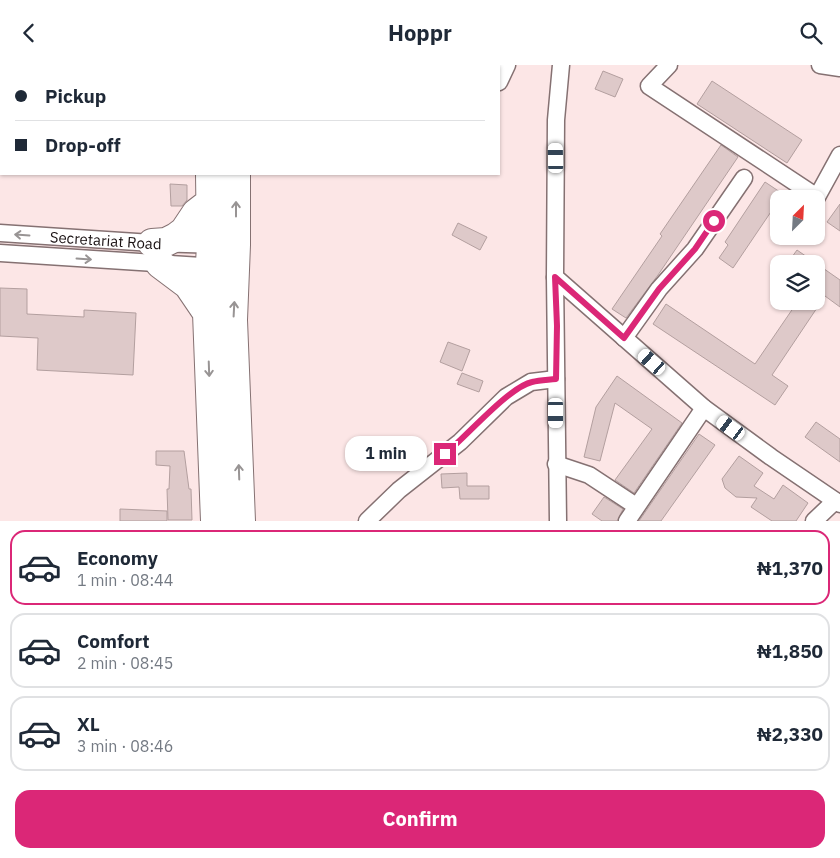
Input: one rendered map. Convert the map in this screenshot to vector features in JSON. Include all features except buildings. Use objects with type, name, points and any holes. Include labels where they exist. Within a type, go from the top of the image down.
[{"type":"highway","points":[[210,175],[209,203],[223,256],[233,320],[241,521]]},
{"type":"highway","points":[[215,521],[207,313],[223,256],[236,175]]},
{"type":"highway","points":[[207,313],[188,285],[169,269],[156,253],[166,241],[184,231],[196,213],[209,203]]},
{"type":"street","points":[[500,79],[506,65]]},
{"type":"street","points":[[558,521],[555,277],[556,120],[561,65]]},
{"type":"street","points":[[669,65],[649,85],[817,197],[840,155]]},
{"type":"street","points":[[820,65],[840,68]]},
{"type":"street","points":[[624,338],[659,289],[695,249],[744,178]]},
{"type":"street","name":"Secretariat Road","points":[[0,233],[156,253],[223,256]]},
{"type":"street","name":"Secretariat Road","points":[[0,253],[156,253],[223,256]]},
{"type":"street","points":[[555,277],[704,408],[838,502],[814,521]]},
{"type":"street","points":[[367,521],[399,490],[460,442],[506,397],[531,382],[556,379]]},
{"type":"street","points":[[627,521],[704,408]]},
{"type":"street","points":[[556,464],[590,475],[636,506]]},
{"type":"route","points":[[445,454],[506,397],[531,382],[556,379],[557,326],[555,277],[624,338],[659,289],[695,249],[714,221]]}]
